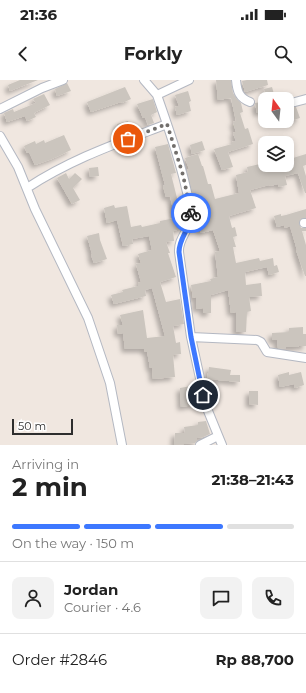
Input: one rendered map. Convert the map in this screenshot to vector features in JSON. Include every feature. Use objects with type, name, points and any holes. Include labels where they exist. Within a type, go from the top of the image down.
[{"type":"street","points":[[0,110],[42,88],[63,80]]},
{"type":"street","points":[[144,80],[157,95],[183,175],[191,210],[191,222],[180,240],[179,247],[191,337],[206,406],[222,445]]},
{"type":"street","points":[[157,95],[189,80]]},
{"type":"street","points":[[236,80],[240,96],[244,100],[250,102]]},
{"type":"street","points":[[295,102],[306,99]]},
{"type":"street","points":[[27,188],[44,176],[89,154],[167,124]]},
{"type":"street","points":[[1,141],[18,167],[94,333],[110,384],[122,445]]},
{"type":"street","points":[[191,337],[257,340],[261,342],[267,352],[306,358]]},
{"type":"street","points":[[200,445],[218,436]]},
{"type":"building","points":[[20,80],[38,80],[10,91],[8,85]]},
{"type":"building","points":[[216,80],[231,80],[233,93],[241,103],[243,112],[240,113],[245,129],[248,128],[253,144],[228,152],[233,167],[222,170],[214,149],[232,144],[232,142],[236,141],[233,133],[236,132],[233,122],[236,121],[231,98],[218,100]]},
{"type":"building","points":[[267,80],[268,85],[245,92],[242,81]]},
{"type":"building","points":[[67,83],[71,91],[57,96],[55,89]]},
{"type":"building","points":[[125,87],[131,99],[91,112],[87,102]]},
{"type":"building","points":[[272,87],[273,92],[265,92],[264,89]]},
{"type":"building","points":[[188,91],[191,101],[189,102],[191,111],[177,115],[175,107],[179,106],[175,95]]},
{"type":"building","points":[[44,94],[50,105],[34,113],[36,117],[27,121],[25,116],[7,122],[4,113],[13,109],[14,112],[36,103],[33,99]]},
{"type":"building","points":[[153,99],[157,112],[151,115],[154,123],[148,125],[137,104]]},
{"type":"building","points":[[255,103],[258,103],[258,113],[257,113]]},
{"type":"building","points":[[294,107],[296,107],[300,118],[294,120]]},
{"type":"building","points":[[128,121],[131,131],[120,134],[117,124]]},
{"type":"building","points":[[64,135],[71,150],[35,165],[29,152],[27,153],[24,146],[35,141],[36,144],[44,140],[45,143]]},
{"type":"building","points":[[202,141],[205,150],[192,154],[190,145]]},
{"type":"building","points":[[168,144],[176,173],[171,174],[178,202],[183,201],[185,217],[181,229],[173,231],[174,241],[166,242],[176,277],[160,282],[166,302],[180,299],[184,324],[173,326],[176,343],[180,342],[181,354],[173,355],[175,377],[153,379],[152,368],[150,368],[147,351],[145,352],[144,349],[125,349],[123,333],[118,334],[117,325],[123,325],[120,315],[143,310],[147,338],[165,336],[152,288],[145,290],[146,296],[114,304],[111,295],[123,292],[122,290],[138,286],[138,283],[141,282],[136,264],[141,263],[138,254],[152,250],[149,236],[132,239],[133,244],[123,246],[117,220],[107,223],[104,208],[114,205],[115,208],[127,206],[131,227],[141,225],[142,227],[175,218],[170,196],[166,197],[163,186],[165,185],[155,147]]},
{"type":"building","points":[[198,154],[208,184],[211,184],[215,199],[239,193],[236,175],[248,172],[247,167],[258,164],[258,172],[294,172],[294,158],[306,154],[306,165],[303,166],[306,176],[306,193],[298,173],[285,176],[287,185],[279,187],[278,184],[269,185],[250,190],[256,208],[229,216],[232,228],[235,227],[237,236],[233,237],[236,247],[233,247],[236,263],[259,258],[260,261],[273,258],[274,266],[277,265],[279,272],[269,275],[267,267],[245,272],[246,285],[261,283],[262,296],[249,297],[251,311],[247,312],[246,332],[236,332],[236,312],[231,313],[228,290],[211,295],[211,313],[203,313],[203,308],[196,309],[196,297],[193,298],[191,285],[211,281],[210,279],[218,277],[215,252],[220,251],[213,230],[201,233],[197,220],[201,219],[195,203],[187,170],[189,169],[185,158]]},
{"type":"building","points":[[98,167],[99,176],[90,177],[89,168]]},
{"type":"building","points":[[66,173],[69,179],[75,173],[82,179],[73,188],[80,200],[72,204],[57,178]]},
{"type":"building","points":[[306,209],[306,218],[301,218],[299,223],[301,228],[306,228],[306,231],[302,231],[306,245],[305,276],[290,226],[285,228],[284,225],[277,227],[274,216],[281,214],[281,216],[286,215]]},
{"type":"building","points":[[99,233],[107,259],[94,263],[87,236]]},
{"type":"building","points":[[303,327],[303,334],[306,334],[306,346],[286,347],[286,349],[278,348],[277,340],[272,340],[272,333],[289,332],[289,328]]},
{"type":"building","points":[[209,367],[231,370],[230,375],[240,375],[240,382],[207,379]]},
{"type":"building","points":[[289,372],[289,375],[301,372],[304,385],[295,388],[294,384],[280,387],[278,375]]},
{"type":"building","points":[[191,386],[194,405],[181,407],[180,388]]},
{"type":"building","points":[[249,391],[258,391],[258,405],[249,404]]},
{"type":"building","points":[[206,421],[210,434],[197,438],[195,443],[174,445],[175,433],[185,433],[184,427],[198,425],[198,422]]},
{"type":"way so far","points":[[128,139],[167,124],[183,175],[191,213]]},
{"type":"route","points":[[191,213],[191,222],[180,240],[179,252],[191,337],[203,395]]}]
